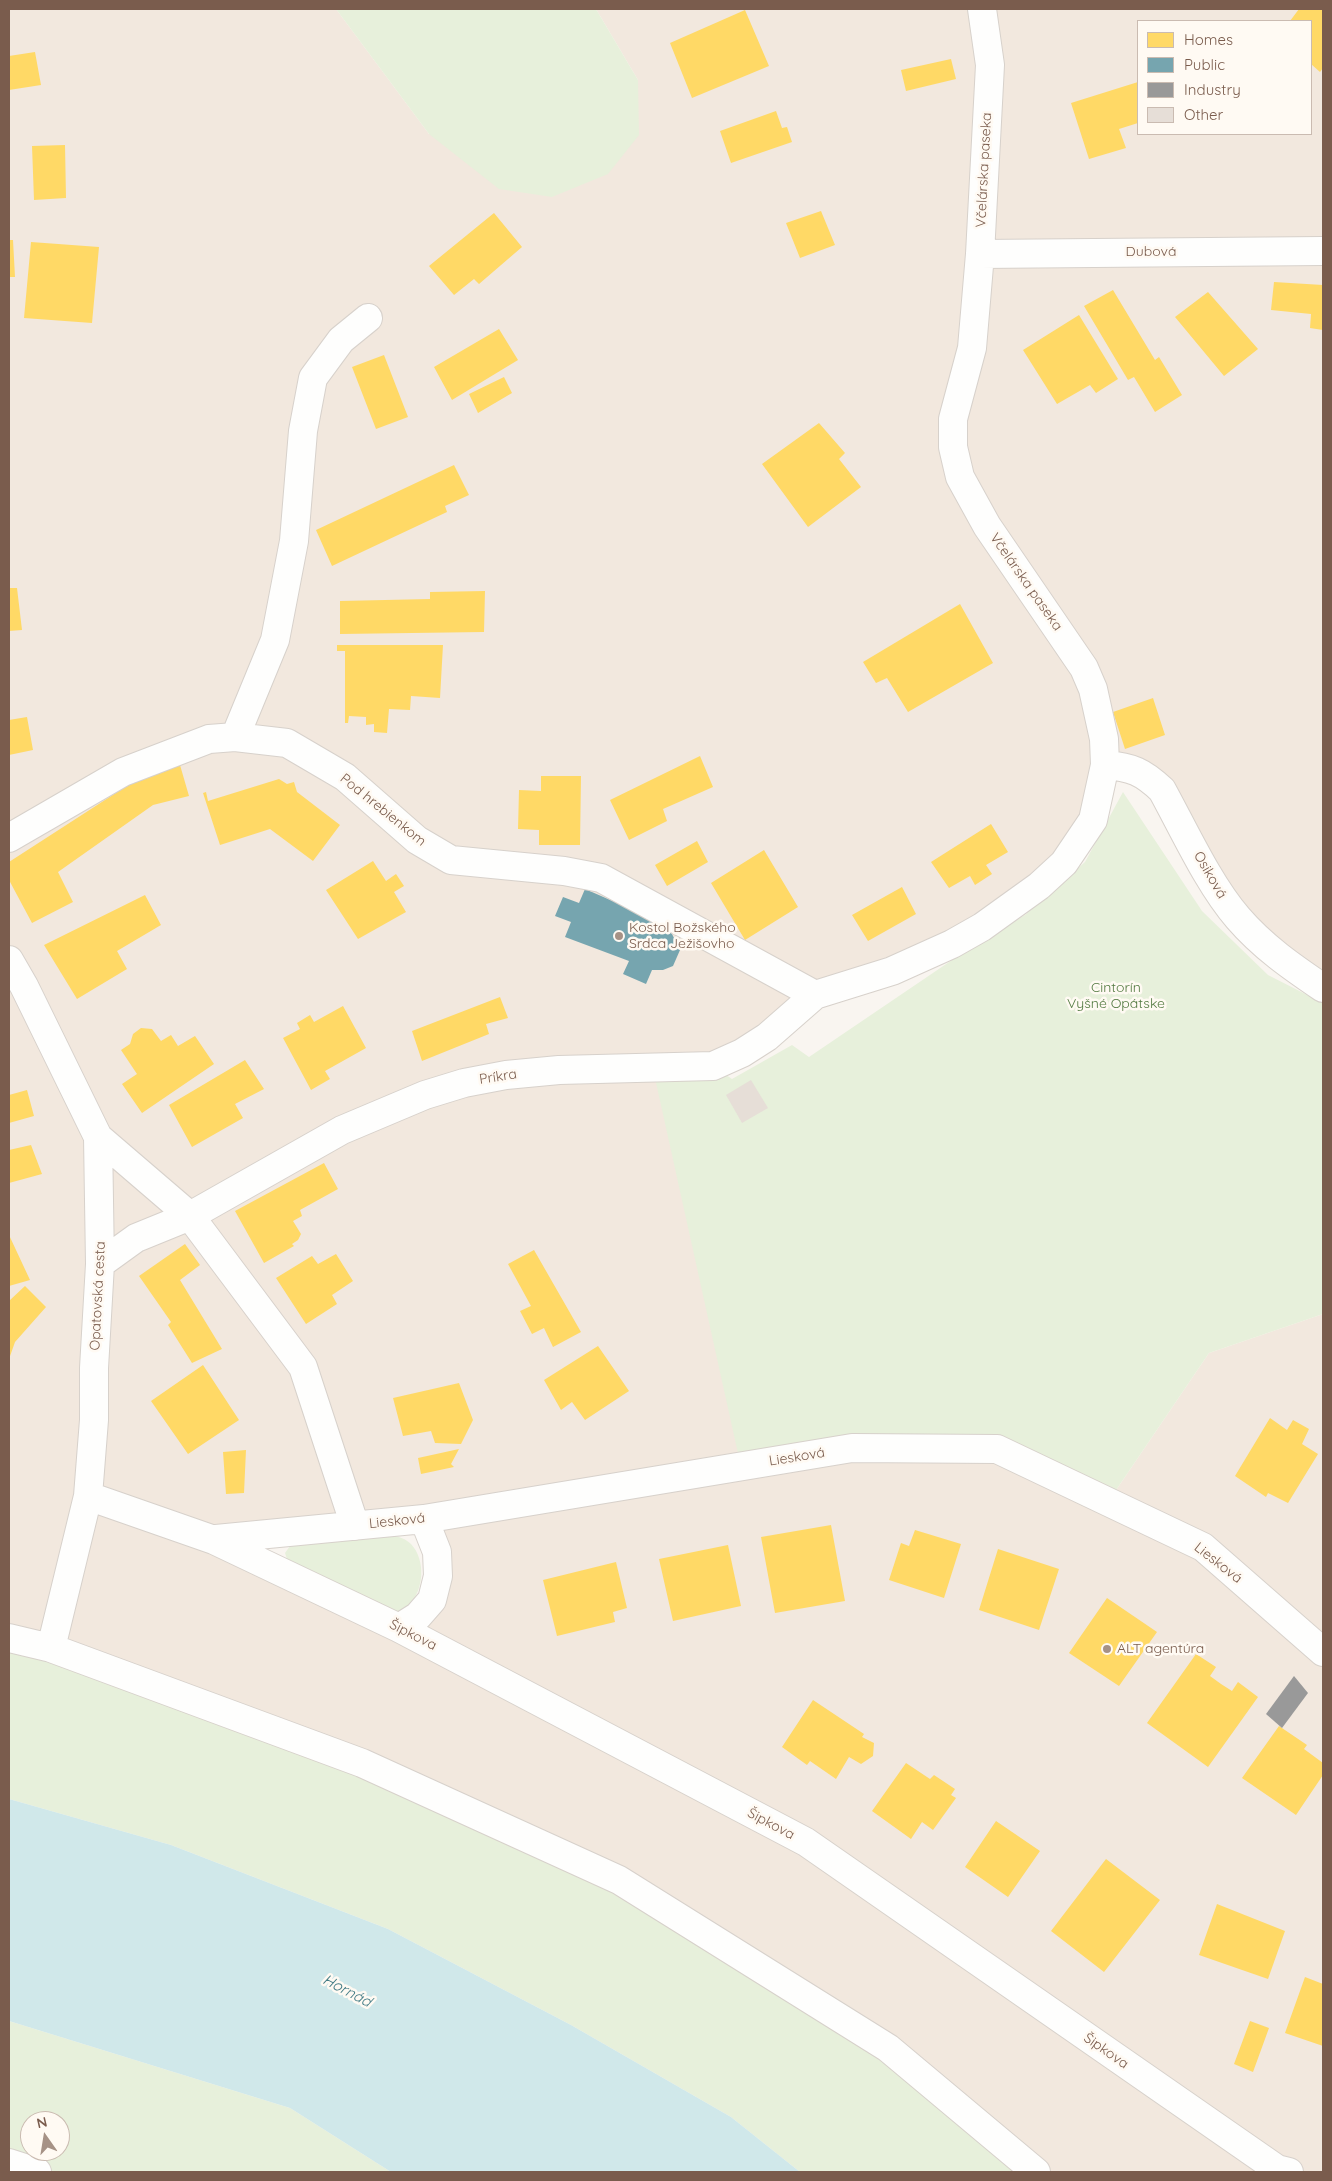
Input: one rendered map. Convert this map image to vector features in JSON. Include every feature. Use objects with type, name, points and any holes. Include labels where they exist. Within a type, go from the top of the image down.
[{"type":"street","name":"Včelárska paseka","points":[[815,995],[892,971],[952,944],[982,927],[1039,886],[1064,863],[1093,820],[1105,766],[1104,739],[1099,713],[1093,689],[1084,668],[987,526],[960,477],[953,447],[953,420],[972,348],[980,254],[990,65],[982,9]]},
{"type":"street","name":"Dubová","points":[[980,254],[1323,251]]},
{"type":"street","points":[[235,737],[274,640],[294,541],[303,431],[313,378],[341,340],[368,318]]},
{"type":"street","name":"Pod hrebienkom","points":[[9,838],[123,772],[209,739],[235,737],[287,743],[344,777],[417,840],[451,860],[564,871],[601,878],[815,995]]},
{"type":"street","name":"Osiková","points":[[1105,766],[1134,769],[1149,778],[1162,790],[1220,895],[1237,918],[1274,954],[1323,988]]},
{"type":"street","name":"Opatovská cesta","points":[[9,960],[24,986],[98,1137],[100,1264],[94,1368],[94,1420],[88,1496],[52,1648]]},
{"type":"street","name":"Príkra","points":[[100,1264],[136,1238],[190,1216],[342,1130],[425,1095],[464,1083],[506,1075],[559,1070],[713,1066],[742,1053],[766,1037],[815,995]]},
{"type":"street","points":[[98,1137],[190,1216],[303,1367],[355,1526]]},
{"type":"street","name":"Liesková","points":[[214,1540],[424,1519],[852,1448],[997,1449],[1203,1547],[1323,1652]]},
{"type":"street","name":"Šipkova","points":[[88,1496],[214,1540],[399,1628],[806,1842],[1277,2169],[1289,2172]]},
{"type":"street","points":[[399,1628],[418,1616],[432,1600],[438,1576],[437,1552],[424,1519]]},
{"type":"street","points":[[9,1638],[52,1648],[362,1763],[619,1880],[888,2048],[1036,2172]]},
{"type":"street","points":[[9,2164],[37,2172]]},
{"type":"shaded area","points":[[9,9],[336,9],[429,134],[638,80],[596,9],[1323,9],[1323,988],[1274,954],[1162,790],[1119,766],[1039,886],[853,984],[713,1066],[997,1449],[1108,1502],[1209,1353],[1323,1314],[1323,2172],[1036,2172],[9,1638]],"holes":[[[424,1519],[432,1600],[399,1628],[216,1540]]]},
{"type":"green space","points":[[336,9],[596,9],[638,80],[639,135],[608,174],[552,197],[499,189],[429,134]]},
{"type":"green space","name":"Cintorín Vyšné Opátske","points":[[1123,792],[1202,911],[1268,975],[1323,1003],[1323,1314],[1209,1353],[1108,1502],[997,1449],[741,1467],[653,1069],[713,1066],[732,1079],[792,1045],[809,1057],[955,958],[1025,915],[1085,862]]},
{"type":"green space","points":[[370,1533],[402,1538],[411,1544],[419,1558],[421,1575],[418,1591],[409,1605],[395,1613],[288,1562],[285,1553],[290,1546]]},
{"type":"green space","points":[[9,1638],[51,1648],[619,1880],[888,2048],[1036,2172],[800,2172],[731,2117],[571,2025],[388,1929],[171,1845],[9,1799]]},
{"type":"green space","points":[[9,2021],[290,2108],[391,2172],[37,2172],[9,2163]]},
{"type":"water","name":"Hornád","points":[[9,1799],[171,1845],[388,1929],[571,2025],[731,2117],[800,2172],[391,2172],[290,2108],[9,2021]]},
{"type":"building: Homes","points":[[1299,9],[1323,9],[1323,68],[1320,72],[1312,65],[1312,20],[1291,20]]},
{"type":"building: Homes","points":[[745,10],[769,66],[692,98],[670,43]]},
{"type":"building: Homes","points":[[35,52],[41,85],[9,90],[9,56]]},
{"type":"building: Homes","points":[[951,59],[956,79],[906,91],[901,70]]},
{"type":"building: Homes","points":[[1137,82],[1137,123],[1119,129],[1126,148],[1089,159],[1071,103]]},
{"type":"building: Homes","points":[[776,111],[782,128],[787,127],[792,142],[731,163],[720,131]]},
{"type":"building: Homes","points":[[65,145],[66,198],[34,200],[32,146]]},
{"type":"building: Homes","points":[[821,211],[835,245],[800,258],[786,223]]},
{"type":"building: Homes","points":[[494,213],[522,247],[479,284],[474,279],[454,295],[429,266]]},
{"type":"building: Homes","points":[[9,240],[13,240],[15,277],[9,277]]},
{"type":"building: Homes","points":[[31,242],[99,247],[92,323],[24,318]]},
{"type":"building: Homes","points":[[1274,282],[1323,285],[1323,330],[1310,328],[1311,314],[1271,310]]},
{"type":"building: Homes","points":[[1113,290],[1155,360],[1159,357],[1182,395],[1155,412],[1134,377],[1128,380],[1084,306]]},
{"type":"building: Homes","points":[[1208,292],[1258,349],[1224,376],[1175,317]]},
{"type":"building: Homes","points":[[1079,315],[1118,379],[1096,393],[1090,385],[1057,404],[1023,350]]},
{"type":"building: Homes","points":[[499,329],[518,360],[452,400],[434,367]]},
{"type":"building: Homes","points":[[384,355],[408,417],[376,429],[352,367]]},
{"type":"building: Homes","points":[[504,377],[512,393],[478,413],[469,394]]},
{"type":"building: Homes","points":[[819,423],[845,453],[839,459],[861,487],[808,527],[762,464]]},
{"type":"building: Homes","points":[[454,465],[469,495],[445,506],[447,512],[332,566],[316,530]]},
{"type":"building: Homes","points":[[9,588],[17,588],[22,630],[9,631]]},
{"type":"building: Homes","points":[[485,591],[484,632],[340,634],[340,601],[430,599],[430,592]]},
{"type":"building: Homes","points":[[960,604],[993,663],[908,712],[887,678],[876,683],[863,662]]},
{"type":"building: Homes","points":[[337,645],[443,645],[440,698],[411,696],[410,710],[389,709],[387,733],[374,732],[374,724],[366,725],[366,717],[349,716],[348,723],[345,723],[345,651],[337,651]]},
{"type":"building: Homes","points":[[1153,698],[1165,735],[1125,749],[1113,712]]},
{"type":"building: Homes","points":[[27,717],[33,750],[9,755],[9,720]]},
{"type":"building: Homes","points":[[700,756],[713,787],[663,809],[667,821],[629,840],[610,800]]},
{"type":"building: Homes","points":[[180,765],[189,796],[153,805],[58,872],[73,902],[32,923],[9,880],[9,862],[139,778]]},
{"type":"building: Homes","points":[[541,776],[581,776],[580,845],[539,845],[539,830],[518,829],[519,790],[541,791]]},
{"type":"building: Homes","points":[[279,779],[287,784],[294,782],[297,792],[340,825],[313,861],[270,829],[220,845],[203,793],[206,792],[208,801]]},
{"type":"building: Homes","points":[[991,824],[1008,852],[986,865],[992,874],[975,885],[970,876],[949,888],[931,862]]},
{"type":"building: Homes","points":[[697,841],[708,862],[667,886],[655,865]]},
{"type":"building: Homes","points":[[764,850],[798,907],[745,940],[711,883]]},
{"type":"building: Homes","points":[[373,861],[386,881],[396,874],[404,886],[394,892],[406,912],[358,939],[326,890]]},
{"type":"building: Homes","points":[[902,887],[916,914],[868,941],[852,915]]},
{"type":"building: Homes","points":[[145,895],[161,925],[117,951],[127,969],[77,999],[44,945]]},
{"type":"building: Homes","points":[[500,997],[508,1018],[486,1024],[489,1034],[422,1061],[412,1031]]},
{"type":"building: Homes","points":[[343,1006],[366,1048],[325,1071],[330,1079],[311,1090],[283,1038],[300,1029],[297,1023],[310,1015],[314,1022]]},
{"type":"building: Homes","points":[[141,1028],[152,1029],[161,1041],[171,1035],[178,1046],[195,1036],[214,1064],[142,1113],[122,1084],[137,1074],[121,1050],[130,1044],[133,1034]]},
{"type":"building: Homes","points":[[245,1060],[264,1089],[235,1104],[243,1118],[192,1147],[169,1105]]},
{"type":"building: Homes","points":[[27,1090],[34,1116],[9,1123],[9,1095]]},
{"type":"building: Homes","points":[[31,1145],[42,1174],[9,1183],[9,1150]]},
{"type":"building: Homes","points":[[324,1163],[338,1189],[300,1210],[302,1216],[293,1221],[301,1234],[298,1240],[292,1244],[294,1246],[264,1263],[235,1211]]},
{"type":"building: Homes","points":[[9,1235],[30,1280],[9,1286]]},
{"type":"building: Homes","points":[[185,1244],[200,1265],[180,1280],[222,1349],[192,1363],[168,1325],[171,1322],[139,1276]]},
{"type":"building: Homes","points":[[534,1250],[581,1332],[553,1347],[544,1328],[532,1334],[520,1311],[531,1306],[508,1264]]},
{"type":"building: Homes","points":[[336,1254],[353,1281],[332,1295],[337,1304],[306,1324],[276,1278],[312,1256],[318,1264]]},
{"type":"building: Homes","points":[[25,1286],[46,1307],[15,1342],[9,1359],[9,1301]]},
{"type":"building: Homes","points":[[598,1346],[629,1391],[585,1420],[572,1402],[561,1410],[544,1380]]},
{"type":"building: Homes","points":[[203,1365],[239,1420],[188,1454],[151,1401]]},
{"type":"building: Homes","points":[[459,1383],[473,1420],[461,1444],[435,1443],[431,1431],[403,1436],[393,1398]]},
{"type":"building: Homes","points":[[1270,1418],[1287,1430],[1293,1420],[1309,1429],[1302,1444],[1318,1454],[1288,1503],[1268,1493],[1266,1497],[1235,1476]]},
{"type":"building: Homes","points":[[459,1449],[451,1464],[454,1467],[421,1474],[418,1458]]},
{"type":"building: Homes","points":[[246,1450],[244,1493],[226,1494],[223,1452]]},
{"type":"building: Homes","points":[[831,1525],[845,1601],[775,1613],[761,1537]]},
{"type":"building: Homes","points":[[915,1530],[961,1544],[944,1598],[889,1580],[901,1543],[909,1546]]},
{"type":"building: Homes","points":[[728,1545],[741,1606],[673,1621],[659,1559]]},
{"type":"building: Homes","points":[[998,1549],[1059,1569],[1039,1630],[979,1610]]},
{"type":"building: Homes","points":[[616,1562],[627,1608],[613,1612],[615,1622],[557,1636],[543,1580]]},
{"type":"building: Homes","points":[[1107,1598],[1157,1632],[1119,1686],[1069,1653]]},
{"type":"building: Homes","points":[[1196,1654],[1216,1667],[1210,1676],[1221,1684],[1232,1691],[1238,1682],[1258,1697],[1208,1767],[1147,1723]]},
{"type":"building: Homes","points":[[813,1700],[864,1734],[862,1737],[874,1743],[873,1756],[861,1764],[849,1757],[836,1779],[810,1761],[807,1765],[782,1747]]},
{"type":"building: Homes","points":[[1279,1726],[1307,1745],[1304,1749],[1323,1763],[1323,1775],[1296,1815],[1242,1778]]},
{"type":"building: Homes","points":[[906,1763],[930,1779],[934,1775],[955,1789],[951,1795],[956,1798],[933,1830],[922,1822],[911,1839],[872,1811]]},
{"type":"building: Homes","points":[[996,1821],[1040,1851],[1008,1897],[965,1867]]},
{"type":"building: Homes","points":[[1106,1859],[1160,1900],[1104,1972],[1051,1931]]},
{"type":"building: Homes","points":[[1217,1904],[1285,1931],[1268,1979],[1199,1955]]},
{"type":"building: Homes","points":[[1305,1977],[1323,1984],[1323,2046],[1285,2033]]},
{"type":"building: Homes","points":[[1250,2021],[1269,2028],[1253,2072],[1234,2064]]},
{"type":"building: Public","name":"Kostol Božského Srdca Ježišovho","points":[[585,889],[654,919],[663,926],[672,934],[680,950],[673,966],[663,970],[652,970],[646,984],[623,974],[629,961],[565,937],[571,922],[555,916],[563,897],[579,903]]},
{"type":"building: Industry","points":[[1294,1676],[1308,1693],[1282,1728],[1266,1714]]},
{"type":"building: Other","points":[[751,1080],[768,1108],[742,1123],[726,1095]]},
{"type":"place","name":"Kostol Božského Srdca Ježišovho","points":[[619,936]]},
{"type":"place","name":"ALT agentúra","points":[[1107,1649]]}]
